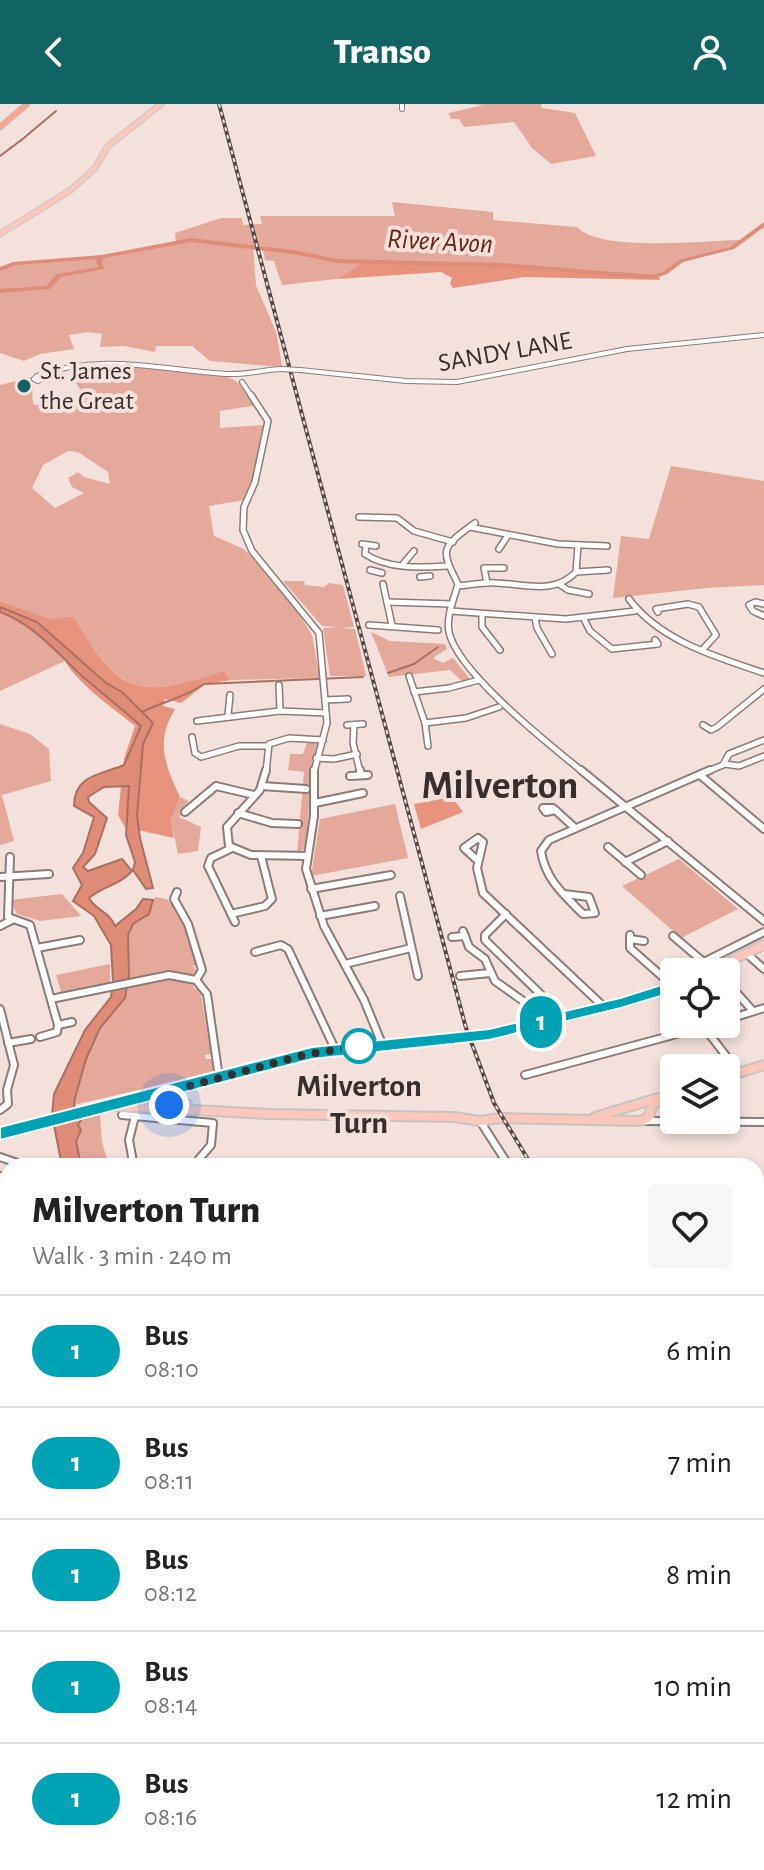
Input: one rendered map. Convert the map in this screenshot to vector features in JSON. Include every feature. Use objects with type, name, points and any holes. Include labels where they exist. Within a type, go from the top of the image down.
[{"type":"highway","points":[[0,124],[19,104]]},
{"type":"highway","points":[[0,124],[27,104]]},
{"type":"main road","points":[[0,234],[71,190],[95,168],[108,146],[161,104]]},
{"type":"main road","points":[[737,958],[764,945]]},
{"type":"main road","points":[[0,1134],[335,1049],[480,1036],[660,991]]},
{"type":"main road","points":[[740,1073],[764,1065]]},
{"type":"main road","points":[[168,1103],[189,1086]]},
{"type":"main road","points":[[167,1090],[168,1103]]},
{"type":"main road","points":[[574,1120],[660,1099]]},
{"type":"main road","points":[[645,1116],[653,1104],[660,1101]]},
{"type":"main road","points":[[116,1104],[168,1103],[249,1113],[454,1117],[480,1121],[489,1118],[574,1120],[645,1116]]},
{"type":"main road","points":[[634,1106],[630,1117],[645,1116]]},
{"type":"main road","points":[[634,1106],[645,1116]]},
{"type":"street","name":"SANDY LANE","points":[[219,373],[281,369],[453,383],[627,349],[764,335]]},
{"type":"street","points":[[37,376],[63,366],[86,364],[165,365],[219,373],[242,382],[268,421],[255,482],[244,507],[243,533],[254,554],[317,629],[326,713],[323,740],[316,758],[315,803],[306,869],[320,916],[364,1000],[382,1044]]},
{"type":"street","points":[[242,382],[252,373]]},
{"type":"street","points":[[359,517],[398,518],[414,523],[414,531],[453,542]]},
{"type":"street","points":[[607,546],[508,535],[472,525],[453,542],[446,554],[447,566],[458,586],[448,625],[453,645],[479,680],[625,807],[764,921]]},
{"type":"street","points":[[508,535],[500,548],[509,549]]},
{"type":"street","points":[[376,546],[364,545],[368,558],[403,564],[425,574],[447,566]]},
{"type":"street","points":[[458,586],[487,583],[528,588],[559,584],[571,579],[576,572],[578,545]]},
{"type":"street","points":[[403,564],[410,553]]},
{"type":"street","points":[[370,570],[380,572],[382,562]]},
{"type":"street","points":[[473,565],[504,568]]},
{"type":"street","points":[[484,568],[487,583]]},
{"type":"street","points":[[576,572],[609,570]]},
{"type":"street","points":[[383,584],[392,625]]},
{"type":"street","points":[[559,584],[566,590],[590,595]]},
{"type":"street","points":[[629,599],[635,611],[703,649],[764,673]]},
{"type":"street","points":[[387,602],[452,604]]},
{"type":"street","points":[[764,604],[755,602],[749,605],[753,611],[764,616]]},
{"type":"street","points":[[658,612],[656,609],[688,604],[699,607],[716,635],[703,649]]},
{"type":"street","points":[[450,611],[584,619],[635,611]]},
{"type":"street","points":[[482,614],[481,625],[500,650]]},
{"type":"street","points":[[535,618],[535,626],[550,644],[552,654]]},
{"type":"street","points":[[584,619],[590,631],[612,649],[658,644],[655,640]]},
{"type":"street","points":[[369,625],[438,630]]},
{"type":"street","points":[[409,676],[425,723],[428,746]]},
{"type":"street","points":[[414,692],[449,688],[479,680]]},
{"type":"street","points":[[280,711],[280,688],[290,690]]},
{"type":"street","points":[[703,725],[711,730],[717,727],[764,689]]},
{"type":"street","points":[[219,697],[229,697],[228,715]]},
{"type":"street","points":[[325,700],[344,697]]},
{"type":"street","points":[[425,723],[466,718],[499,707]]},
{"type":"street","points":[[197,721],[204,716],[280,711],[326,713]]},
{"type":"street","points":[[350,776],[365,775],[350,725],[363,724]]},
{"type":"street","points":[[195,739],[195,753],[201,757],[239,746],[268,746],[285,739],[323,740]]},
{"type":"street","points":[[725,764],[727,756],[764,740]]},
{"type":"street","points":[[232,848],[225,832],[262,786],[268,746]]},
{"type":"street","points":[[316,758],[334,759],[357,754]]},
{"type":"street","points":[[564,894],[589,897],[595,913],[583,914],[564,894],[549,877],[541,851],[549,840],[725,764],[739,766],[764,756]]},
{"type":"street","points":[[700,775],[764,829]]},
{"type":"street","points":[[185,812],[190,804],[217,786],[254,795]]},
{"type":"street","points":[[262,786],[302,787]]},
{"type":"street","points":[[315,803],[359,792]]},
{"type":"street","points":[[555,810],[575,828]]},
{"type":"street","points":[[238,813],[272,823],[293,822]]},
{"type":"street","points":[[625,862],[668,841]]},
{"type":"street","points":[[235,922],[208,866],[211,858],[232,848],[261,856],[308,856]]},
{"type":"street","points":[[614,849],[641,875]]},
{"type":"street","points":[[203,854],[211,858]]},
{"type":"street","points":[[231,914],[265,906],[272,899],[261,856]]},
{"type":"street","points":[[10,857],[8,917],[29,924],[58,1025],[57,1032],[40,1037]]},
{"type":"street","points":[[476,859],[482,890],[604,1007]]},
{"type":"street","points":[[0,877],[49,874]]},
{"type":"street","points":[[311,889],[391,875]]},
{"type":"street","points":[[177,892],[174,899],[182,908],[202,970],[196,980]]},
{"type":"street","points":[[398,900],[415,973]]},
{"type":"street","points":[[320,916],[375,906]]},
{"type":"street","points":[[506,914],[485,935],[485,940],[564,1017]]},
{"type":"street","points":[[0,926],[12,920]]},
{"type":"street","points":[[727,958],[764,932]]},
{"type":"street","points":[[452,937],[464,933],[469,947],[485,959],[490,973],[502,987],[533,1008],[541,1022]]},
{"type":"street","points":[[673,936],[698,958]]},
{"type":"street","points":[[644,941],[630,937],[630,948],[660,975]]},
{"type":"street","points":[[37,948],[80,940]]},
{"type":"street","points":[[255,952],[280,941],[288,949],[335,1049]]},
{"type":"street","points":[[345,964],[411,948]]},
{"type":"street","points":[[747,954],[764,969]]},
{"type":"street","points":[[464,974],[490,973]]},
{"type":"street","points":[[51,999],[176,974],[196,980],[207,994],[219,1078]]},
{"type":"street","points":[[740,997],[753,1011]]},
{"type":"street","points":[[740,1015],[764,1008]]},
{"type":"street","points":[[0,1009],[14,1071],[7,1090],[8,1105],[0,1110]]},
{"type":"street","points":[[58,1025],[72,1022]]},
{"type":"street","points":[[525,1075],[660,1038]]},
{"type":"street","points":[[712,1038],[724,1054]]},
{"type":"street","points":[[8,1043],[31,1039]]},
{"type":"street","points":[[198,1121],[202,1108]]},
{"type":"street","points":[[122,1115],[213,1123],[211,1145],[200,1158]]},
{"type":"street","points":[[132,1158],[129,1140],[135,1116]]},
{"type":"street","points":[[645,1116],[660,1118]]},
{"type":"street","points":[[480,1121],[504,1158]]},
{"type":"street","points":[[740,1121],[764,1122]]},
{"type":"shaded area","points":[[466,104],[541,104],[542,108],[575,113],[596,156],[551,164],[532,148],[514,122],[464,127],[459,119],[451,119],[448,113],[484,105]]},
{"type":"shaded area","points":[[392,202],[493,212],[493,220],[577,227],[589,235],[630,243],[742,240],[727,248],[681,262],[652,277],[501,265],[363,262],[337,279],[282,285],[274,261],[265,260],[263,250],[266,248],[253,247],[256,285],[277,335],[282,367],[210,361],[192,346],[156,346],[155,352],[124,346],[100,347],[102,334],[88,332],[69,335],[74,349],[40,354],[24,361],[0,353],[0,270],[15,263],[96,257],[156,247],[176,242],[175,233],[221,218],[242,218],[243,225],[262,224],[260,216],[395,216]]},
{"type":"shaded area","points":[[363,262],[501,265],[658,275],[660,280],[524,277],[453,288],[450,284],[452,278],[441,272],[337,279]]},
{"type":"shaded area","points":[[80,365],[185,369],[224,376],[236,381],[247,392],[257,405],[220,411],[220,428],[264,425],[252,484],[244,500],[209,506],[214,536],[244,549],[291,601],[312,635],[320,678],[230,680],[223,670],[181,684],[143,687],[115,673],[73,618],[49,619],[0,601],[0,385],[32,377],[34,405],[72,401],[83,394],[73,378],[81,373]],"holes":[[[68,451],[78,452],[108,472],[110,484],[84,477],[78,472],[68,478],[72,487],[84,493],[55,508],[32,488],[43,465]]]},
{"type":"shaded area","points":[[671,466],[764,481],[764,585],[613,598],[621,536],[649,539]]},
{"type":"shaded area","points":[[283,581],[304,581],[305,585],[324,587],[329,583],[343,585],[354,627],[341,628],[355,629],[366,676],[330,676],[323,628],[338,627],[322,626]]},
{"type":"shaded area","points":[[0,601],[50,619],[73,617],[94,649],[116,674],[143,687],[183,683],[223,670],[230,680],[204,685],[181,703],[165,699],[163,706],[175,709],[165,732],[164,743],[167,764],[180,797],[171,820],[174,838],[125,827],[118,815],[124,759],[135,726],[80,680],[70,669],[61,648],[34,624],[0,609]]},
{"type":"shaded area","points":[[0,607],[37,622],[106,683],[122,692],[153,723],[143,744],[137,816],[153,888],[146,889],[133,870],[135,862],[126,835],[129,786],[104,787],[88,797],[89,802],[107,818],[95,854],[83,867],[88,871],[122,859],[132,871],[89,898],[110,917],[115,926],[143,899],[153,900],[149,914],[133,924],[128,935],[129,975],[125,998],[100,1028],[86,1059],[74,1105],[81,1120],[76,1141],[79,1158],[60,1158],[52,1115],[54,1094],[85,1030],[111,997],[113,982],[111,945],[94,916],[73,901],[82,885],[73,868],[83,853],[94,817],[74,806],[75,796],[83,782],[124,765],[141,726],[35,632],[0,612]]},
{"type":"shaded area","points":[[0,609],[16,615],[61,649],[65,661],[0,691]]},
{"type":"shaded area","points":[[371,632],[390,641],[445,644],[447,649],[433,658],[443,663],[453,658],[470,679],[463,682],[450,670],[389,677]]},
{"type":"shaded area","points":[[0,724],[30,734],[49,749],[51,781],[2,795],[14,841],[0,845]]},
{"type":"shaded area","points":[[307,742],[317,744],[311,769],[305,848],[297,853],[304,772],[288,770],[290,754],[303,754]]},
{"type":"shaded area","points":[[180,797],[189,801],[179,817],[201,827],[198,851],[178,854],[171,820]]},
{"type":"shaded area","points":[[452,797],[463,812],[421,829],[414,804]]},
{"type":"shaded area","points":[[395,804],[408,858],[311,876],[320,819]]},
{"type":"shaded area","points":[[679,859],[738,909],[681,938],[622,886]]},
{"type":"shaded area","points":[[62,894],[81,916],[40,921],[17,914],[10,900]]},
{"type":"shaded area","points":[[155,897],[166,899],[181,909],[199,967],[192,965],[198,973],[195,975],[167,972],[129,979],[128,935],[133,924],[145,918]]},
{"type":"shaded area","points":[[110,964],[110,984],[61,992],[56,975]]},
{"type":"shaded area","points":[[174,979],[192,983],[195,989],[200,989],[211,1054],[205,1055],[206,1059],[213,1059],[215,1072],[74,1105],[79,1076],[89,1047],[98,1030],[123,1000],[128,988]]},
{"type":"shaded area","points":[[100,1115],[107,1158],[79,1158],[76,1142],[81,1130],[78,1125],[80,1119]]},
{"type":"waterway","points":[[25,137],[56,111]]},
{"type":"waterway","points":[[0,156],[24,138]]},
{"type":"waterway","name":"River Avon","points":[[102,257],[191,240],[293,252],[338,261],[501,265],[652,277],[665,273],[681,261],[732,248],[764,224]]},
{"type":"waterway","name":"River Avon","points":[[0,269],[15,263],[102,257]]},
{"type":"waterway","name":"River Avon","points":[[0,291],[48,288],[59,275],[102,268],[99,261],[102,257]]},
{"type":"waterway","points":[[388,673],[414,664],[438,647]]},
{"type":"waterway","points":[[142,712],[204,684],[363,677]]},
{"type":"railway","points":[[219,104],[466,1028],[494,1103],[527,1158]]},
{"type":"bus line","name":"1","points":[[0,1134],[312,1053],[489,1034],[660,991]]},
{"type":"place","name":"St. James the Great","points":[[24,386]]},
{"type":"place","name":"Milverton Turn","points":[[359,1046]]},
{"type":"district","name":"Milverton","points":[[500,786]]},
{"type":"route","points":[[169,1105],[189,1086],[281,1060],[359,1046]]}]
